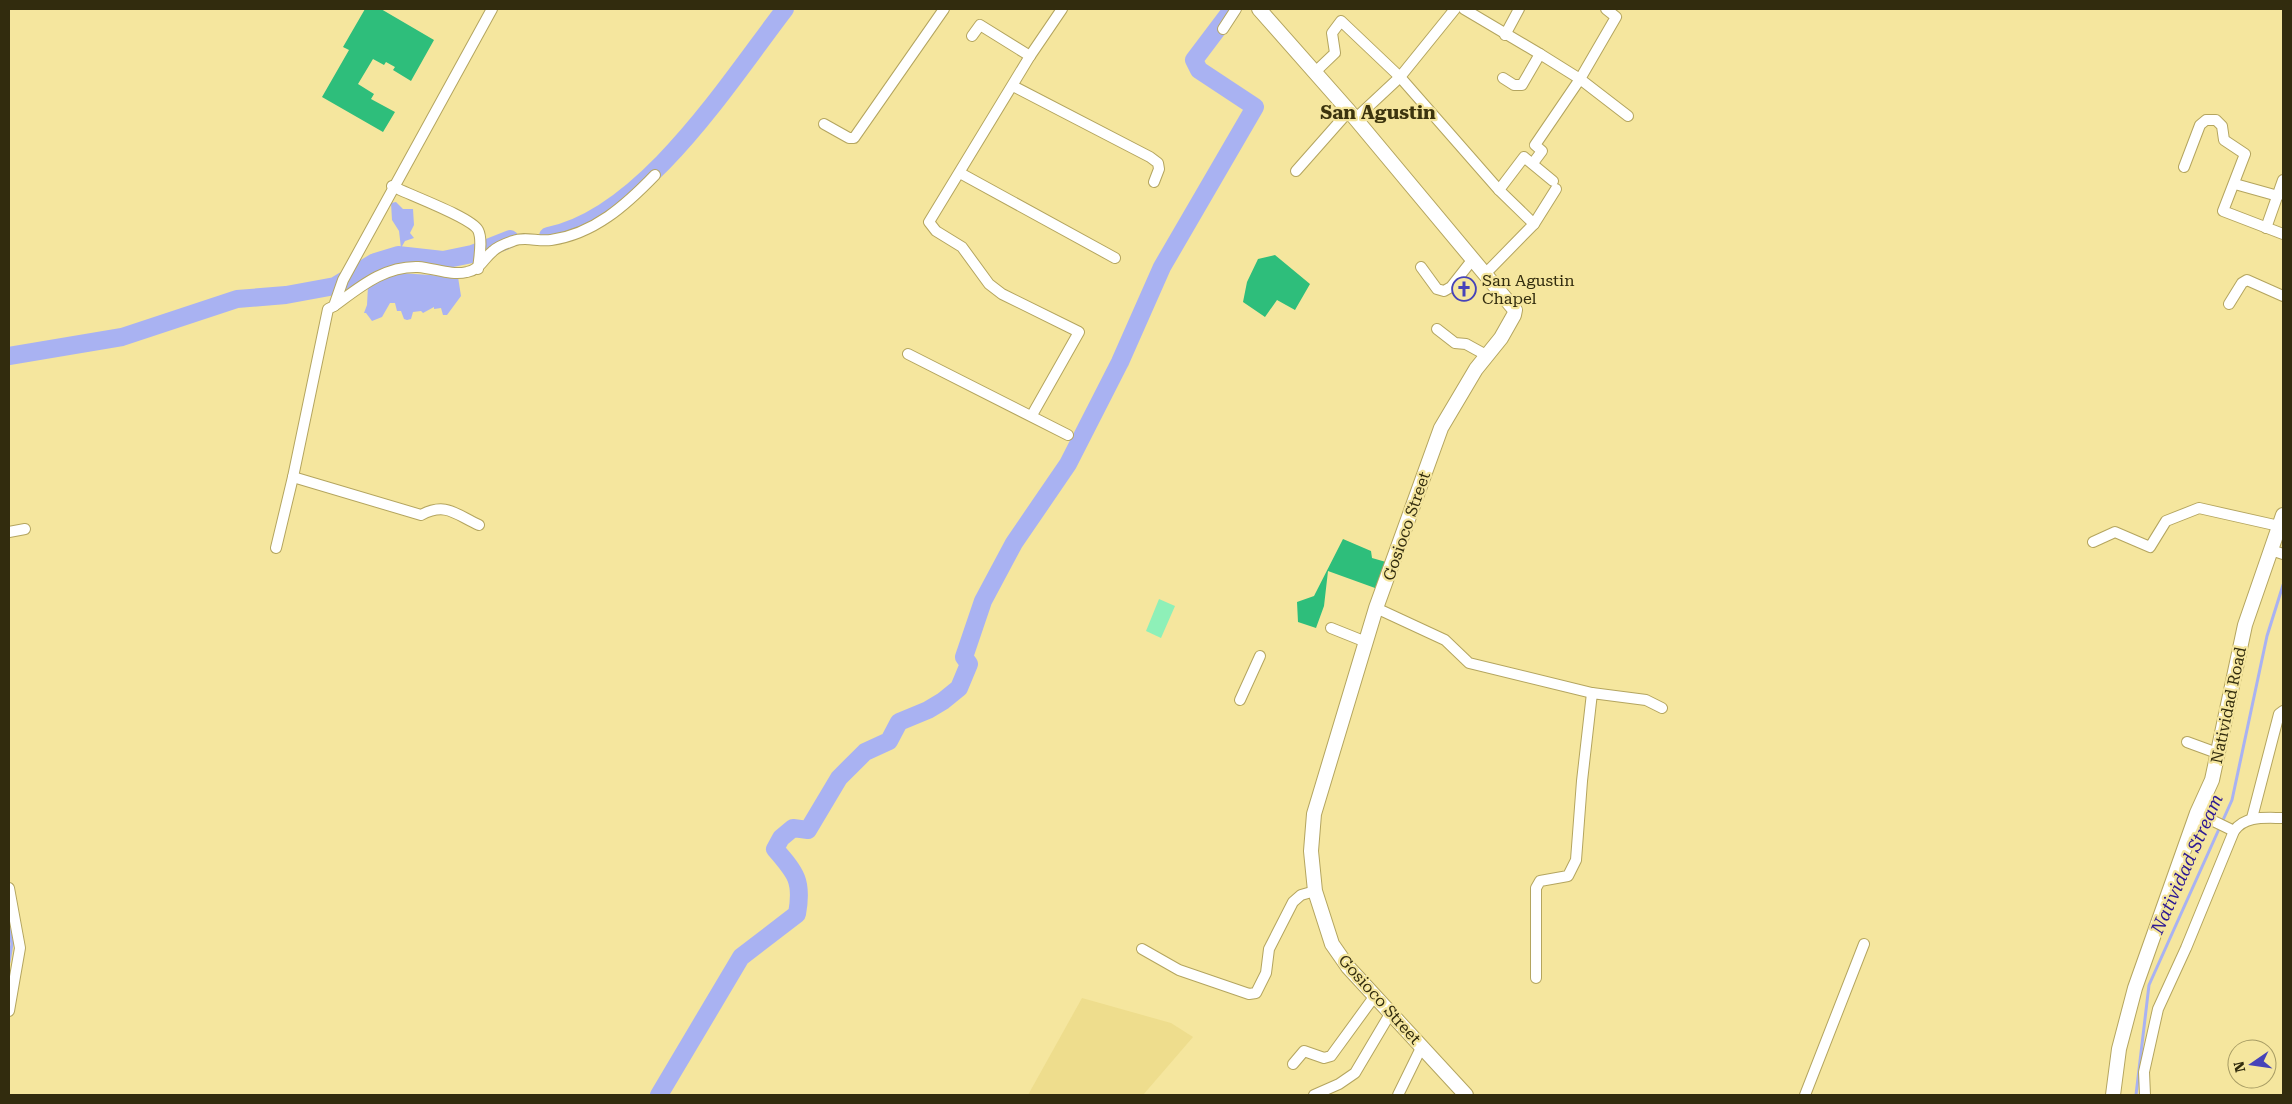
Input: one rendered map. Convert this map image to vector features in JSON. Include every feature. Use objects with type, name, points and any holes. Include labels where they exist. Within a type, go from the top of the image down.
[{"type":"street","points":[[335,302],[343,280],[392,186],[492,9]]},
{"type":"street","points":[[824,124],[849,138],[854,138],[944,9]]},
{"type":"street","points":[[1032,415],[1079,332],[1002,294],[989,284],[962,247],[929,222],[1030,56],[1062,9]]},
{"type":"street","points":[[1223,29],[1236,9]]},
{"type":"street","name":"Gosioco Street","points":[[1260,9],[1486,273],[1515,310],[1501,338],[1486,355],[1441,428],[1376,608],[1314,814],[1310,852],[1315,891],[1332,944],[1348,968],[1466,1095]]},
{"type":"street","points":[[1296,171],[1352,115],[1400,76],[1456,9]]},
{"type":"street","points":[[1464,9],[1580,78],[1628,116]]},
{"type":"street","points":[[1505,35],[1519,9]]},
{"type":"street","points":[[1533,164],[1542,151],[1535,145],[1580,78],[1616,18],[1606,9]]},
{"type":"street","points":[[1315,72],[1334,53],[1332,33],[1341,21],[1400,76],[1499,190],[1534,224]]},
{"type":"street","points":[[972,36],[980,25],[1030,56]]},
{"type":"street","points":[[1503,78],[1514,85],[1522,85],[1540,54]]},
{"type":"street","points":[[1012,86],[1150,157],[1158,163],[1159,169],[1154,182]]},
{"type":"street","points":[[2184,167],[2200,125],[2206,120],[2216,120],[2222,126],[2224,140],[2245,154],[2223,211],[2283,234]]},
{"type":"street","points":[[1486,273],[1534,224],[1554,185],[1524,157],[1499,190]]},
{"type":"street","points":[[960,173],[1115,258]]},
{"type":"street","points":[[276,548],[293,478],[328,309],[335,302],[378,274],[391,270],[419,267],[442,272],[466,273],[478,269],[493,250],[514,240],[549,240],[576,234],[621,208],[655,175]]},
{"type":"street","points":[[2266,228],[2283,180]]},
{"type":"street","points":[[2235,184],[2278,196]]},
{"type":"street","points":[[392,186],[461,216],[478,229],[480,250],[478,269]]},
{"type":"street","points":[[1421,267],[1437,289],[1444,291],[1451,287],[1473,259]]},
{"type":"street","points":[[2229,304],[2242,283],[2246,280],[2283,296]]},
{"type":"street","points":[[1437,329],[1455,343],[1466,344],[1486,355]]},
{"type":"street","points":[[908,354],[1032,415],[1068,435]]},
{"type":"street","points":[[293,478],[421,515],[435,508],[444,509],[479,525]]},
{"type":"street","points":[[2093,542],[2115,532],[2150,547],[2166,522],[2199,508],[2281,520]]},
{"type":"street","name":"Natividad Road","points":[[2112,1095],[2119,1049],[2135,988],[2197,813],[2212,780],[2245,625],[2279,552],[2281,520]]},
{"type":"street","points":[[9,532],[25,529]]},
{"type":"street","points":[[1376,608],[1445,640],[1469,663],[1592,693],[1646,700],[1662,708]]},
{"type":"street","points":[[1331,628],[1366,642]]},
{"type":"street","points":[[1240,700],[1260,656]]},
{"type":"street","points":[[1536,978],[1536,888],[1540,881],[1568,876],[1576,860],[1582,781],[1592,693]]},
{"type":"street","points":[[2252,818],[2279,714],[2283,711]]},
{"type":"street","points":[[2187,742],[2217,753]]},
{"type":"street","points":[[2197,813],[2230,829]]},
{"type":"street","points":[[2145,1095],[2144,1072],[2158,1009],[2186,948],[2230,829],[2252,818],[2283,818]]},
{"type":"street","points":[[9,888],[20,948],[9,1011]]},
{"type":"street","points":[[1142,949],[1179,970],[1248,994],[1256,993],[1266,973],[1269,950],[1293,902],[1301,895],[1315,891]]},
{"type":"street","points":[[1805,1095],[1864,944]]},
{"type":"street","points":[[1293,1064],[1304,1051],[1324,1058],[1331,1056],[1374,997]]},
{"type":"street","points":[[1314,1095],[1340,1084],[1355,1073],[1390,1014]]},
{"type":"street","points":[[1398,1095],[1422,1046]]},
{"type":"shaded area","points":[[1082,998],[1171,1023],[1193,1037],[1143,1095],[1028,1095]]},
{"type":"green space","points":[[365,9],[381,9],[434,40],[411,81],[393,70],[395,67],[386,62],[384,65],[373,59],[358,84],[374,94],[371,99],[395,112],[383,132],[322,97],[349,50],[343,47]]},
{"type":"green space","points":[[1275,255],[1310,284],[1295,310],[1277,300],[1265,317],[1243,302],[1247,282],[1258,259]]},
{"type":"green space","points":[[1343,539],[1371,551],[1372,558],[1386,562],[1375,588],[1328,571],[1324,606],[1316,628],[1298,622],[1297,602],[1314,596]]},
{"type":"green space","points":[[1159,599],[1175,606],[1161,638],[1146,631]]},
{"type":"water","points":[[396,202],[403,209],[413,209],[414,225],[410,233],[414,238],[405,241],[401,248],[399,231],[392,220],[391,203]]},
{"type":"water","points":[[401,273],[458,277],[461,296],[447,315],[443,315],[441,308],[434,309],[434,307],[423,313],[421,311],[413,312],[411,319],[407,320],[404,319],[401,311],[397,311],[395,303],[390,303],[382,317],[372,321],[364,313],[367,305],[368,286],[380,279]]},
{"type":"waterway","points":[[548,236],[583,224],[618,203],[650,175],[681,143],[710,108],[785,9]]},
{"type":"waterway","points":[[659,1095],[741,957],[797,914],[799,893],[796,878],[793,871],[775,849],[781,838],[793,828],[808,830],[839,778],[865,752],[889,741],[899,722],[928,710],[959,688],[969,664],[964,657],[983,601],[1014,543],[1068,464],[1120,362],[1162,267],[1255,107],[1199,70],[1194,60],[1231,11]]},
{"type":"waterway","points":[[9,356],[122,337],[237,299],[286,295],[335,286],[375,262],[398,255],[443,260],[472,254],[510,239]]},
{"type":"waterway","name":"Natividad Stream","points":[[2136,1095],[2149,985],[2232,800],[2267,636],[2283,585]]},
{"type":"waterway","points":[[9,927],[12,944],[9,962]]},
{"type":"place","name":"San Agustin Chapel","points":[[1464,289]]},
{"type":"district","name":"San Agustin","points":[[1378,112]]}]
